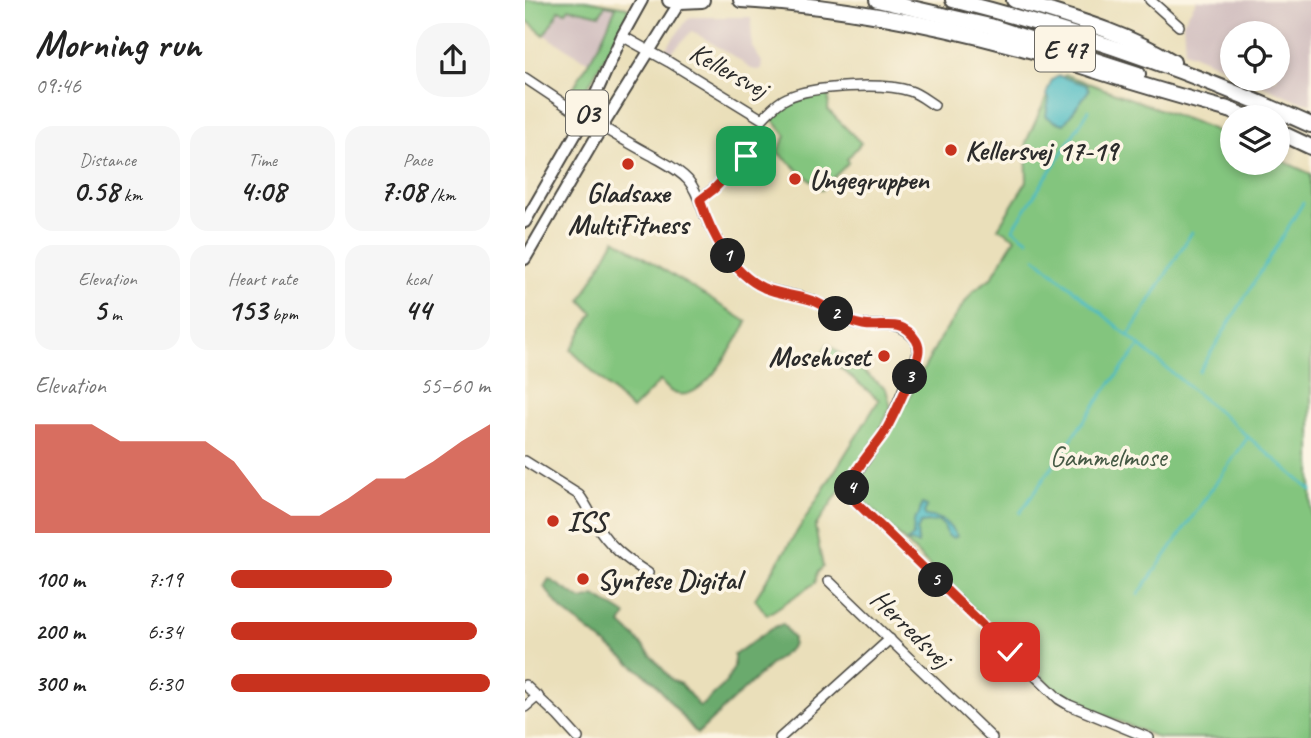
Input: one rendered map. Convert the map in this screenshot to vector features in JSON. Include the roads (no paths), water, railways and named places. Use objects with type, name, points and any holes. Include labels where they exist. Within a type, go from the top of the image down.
[{"type":"highway","points":[[677,0],[702,0]]},
{"type":"highway","points":[[741,0],[844,10],[932,26],[1016,46],[1220,108]]},
{"type":"highway","name":"E 47","points":[[877,0],[990,26],[1144,76],[1220,106]]},
{"type":"highway","name":"E 47","points":[[953,0],[1098,41],[1198,77],[1311,125]]},
{"type":"highway","points":[[1014,0],[1086,23],[1155,51],[1198,77]]},
{"type":"highway","points":[[1290,137],[1311,147]]},
{"type":"main road","name":"O3","points":[[525,222],[585,118],[622,36],[642,0]]},
{"type":"main road","name":"O3","points":[[525,259],[677,0]]},
{"type":"street","points":[[1150,0],[1179,26]]},
{"type":"street","name":"Kellersvej","points":[[622,36],[762,120],[788,97],[846,86],[900,88],[934,105]]},
{"type":"street","points":[[525,78],[585,118]]},
{"type":"street","points":[[602,127],[678,171],[689,181],[730,259],[751,281],[766,289],[813,300],[851,322],[872,326],[898,326],[915,339],[919,346],[918,353],[893,415],[852,479],[856,502],[1059,699],[1149,738]]},
{"type":"street","name":"Kellersvej","points":[[700,200],[766,138]]},
{"type":"street","points":[[525,461],[579,495],[610,545],[648,573]]},
{"type":"street","name":"Herredsvej","points":[[829,581],[986,736]]},
{"type":"street","points":[[780,738],[890,639]]},
{"type":"street","points":[[525,685],[578,738]]},
{"type":"street","points":[[525,707],[538,696]]},
{"type":"water","points":[[1059,76],[1087,85],[1089,90],[1064,124],[1046,116],[1049,99],[1046,95],[1052,80]]},
{"type":"water","points":[[922,504],[927,506],[924,513],[926,516],[945,521],[957,536],[948,536],[939,521],[921,523],[917,531],[918,544],[907,541],[913,536],[914,521]]},
{"type":"waterway","points":[[1028,240],[1013,229],[1089,110]]},
{"type":"waterway","points":[[1199,372],[1303,203]]},
{"type":"waterway","points":[[1128,336],[1192,232]]},
{"type":"waterway","points":[[1036,258],[1311,490]]},
{"type":"waterway","points":[[1020,513],[1104,392],[1140,346]]},
{"type":"waterway","points":[[1138,595],[1248,437]]},
{"type":"place","name":"Kellersvej 17-19","points":[[951,150]]},
{"type":"place","name":"Gladsaxe MultiFitness","points":[[628,164]]},
{"type":"place","name":"Ungegruppen","points":[[795,179]]},
{"type":"place","name":"Mosehuset","points":[[884,356]]},
{"type":"place","name":"ISS","points":[[553,521]]},
{"type":"place","name":"Syntese Digital","points":[[583,579]]},
{"type":"park label","name":"Gammelmose","points":[[1108,456]]}]
